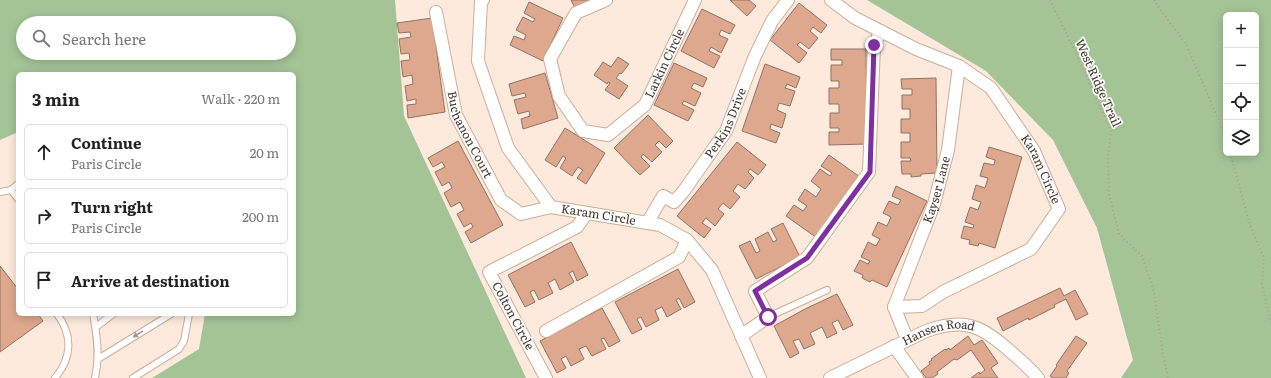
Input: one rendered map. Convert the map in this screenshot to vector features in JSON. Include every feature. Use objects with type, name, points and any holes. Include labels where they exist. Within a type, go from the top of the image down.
[{"type":"street","name":"Karam Circle","points":[[483,0],[481,2],[478,61],[508,148],[551,207],[660,225],[686,240],[712,270],[760,378]]},
{"type":"street","name":"Larkin Circle","points":[[606,0],[576,12],[550,59],[558,96],[583,131],[608,135],[645,105],[694,0]]},
{"type":"street","name":"Perkins Drive","points":[[647,223],[663,196],[674,202],[683,192],[726,131],[755,56],[772,21],[788,0]]},
{"type":"street","name":"Karam Circle","points":[[831,0],[856,18],[880,31],[916,49],[960,66],[991,88],[1034,150],[1059,209],[1031,249],[942,292],[922,306],[894,307]]},
{"type":"street","name":"Buchanon Court","points":[[436,12],[456,115],[501,200],[521,214],[551,207]]},
{"type":"street","points":[[741,336],[768,317],[755,291],[807,258],[870,172],[874,45],[880,31]]},
{"type":"street","name":"Kayser Lane","points":[[894,307],[934,204],[948,150],[960,66]]},
{"type":"street","name":"Colton Circle","points":[[546,378],[489,272],[577,227],[588,213]]},
{"type":"street","name":"Colton Circle","points":[[546,331],[679,257],[686,240]]},
{"type":"street","points":[[894,307],[907,339]]},
{"type":"street","name":"Hansen Road","points":[[830,378],[907,339],[939,326],[960,324],[978,328],[994,337],[1038,378]]},
{"type":"street","points":[[894,346],[917,378]]},
{"type":"lane","points":[[0,192],[11,190],[16,186]]},
{"type":"lane","points":[[11,190],[16,196]]},
{"type":"lane","points":[[768,317],[827,290]]},
{"type":"lane","points":[[55,378],[64,363],[68,344],[67,331],[58,316]]},
{"type":"lane","points":[[93,316],[96,327],[98,359],[95,378]]},
{"type":"lane","points":[[96,327],[110,316]]},
{"type":"lane","points":[[98,359],[168,316]]},
{"type":"lane","points":[[132,378],[179,349],[184,341],[189,316]]},
{"type":"path","name":"West Ridge Trail","points":[[1050,0],[1111,131],[1108,158],[1109,194],[1119,234],[1142,256],[1154,292],[1163,355],[1168,378]]},
{"type":"path","points":[[1154,0],[1186,44],[1223,131]]},
{"type":"path","points":[[1231,156],[1250,225],[1264,258],[1262,285],[1271,323]]},
{"type":"green space","points":[[0,0],[395,0],[404,116],[526,378],[152,378],[199,349],[205,316],[296,316],[296,72],[16,72],[16,133],[0,140]]},
{"type":"green space","points":[[867,0],[1271,0],[1271,378],[1121,378],[1133,360],[1097,228],[1053,140],[986,71]]},
{"type":"building","points":[[571,0],[589,0],[575,8]]},
{"type":"building","points":[[730,0],[749,0],[756,6],[747,16]]},
{"type":"building","points":[[529,2],[563,18],[543,61],[510,45],[514,36],[524,40],[526,35],[516,30],[523,17],[533,22],[535,19],[524,13]]},
{"type":"building","points":[[799,3],[827,25],[821,33],[813,27],[810,31],[818,38],[809,49],[800,42],[797,45],[807,53],[799,63],[770,40]]},
{"type":"building","points":[[702,9],[735,25],[730,34],[721,30],[719,35],[728,39],[721,53],[711,47],[709,51],[720,56],[714,68],[681,51]]},
{"type":"building","points":[[432,18],[445,112],[408,118],[407,105],[416,104],[416,99],[407,101],[405,86],[413,84],[412,75],[403,77],[401,61],[410,60],[409,53],[401,54],[399,39],[411,37],[410,32],[399,33],[397,23]]},
{"type":"building","points":[[831,49],[866,49],[867,144],[829,145],[829,132],[839,132],[839,128],[830,128],[830,113],[839,113],[839,104],[829,104],[829,88],[839,88],[839,81],[831,81],[831,65],[842,65],[842,60],[831,60]]},
{"type":"building","points":[[618,57],[629,64],[616,78],[628,86],[619,99],[605,90],[610,83],[608,82],[607,84],[594,75],[603,62],[611,67]]},
{"type":"building","points":[[674,63],[707,78],[703,87],[694,83],[691,88],[701,93],[695,106],[684,101],[682,104],[694,110],[688,121],[654,105]]},
{"type":"building","points":[[765,64],[800,77],[796,88],[787,84],[785,88],[795,91],[790,106],[779,103],[777,110],[786,114],[782,128],[771,124],[770,129],[780,133],[776,143],[742,131]]},
{"type":"building","points":[[545,73],[558,118],[523,129],[521,119],[530,116],[529,111],[518,114],[514,100],[526,97],[525,93],[512,96],[509,84]]},
{"type":"building","points":[[936,78],[937,173],[921,174],[921,176],[911,177],[911,174],[902,174],[901,161],[911,161],[910,158],[901,158],[901,142],[910,142],[910,133],[901,133],[901,119],[910,119],[910,109],[902,109],[902,95],[912,95],[912,89],[902,89],[901,79]]},
{"type":"building","points":[[648,115],[673,141],[666,148],[659,141],[655,145],[662,152],[652,162],[643,154],[641,157],[650,166],[640,175],[614,148]]},
{"type":"building","points":[[565,128],[605,153],[586,184],[577,178],[583,170],[578,167],[572,176],[560,168],[566,158],[563,156],[556,167],[545,160]]},
{"type":"building","points":[[458,141],[503,225],[471,243],[465,232],[473,227],[471,223],[464,227],[457,214],[464,210],[460,202],[451,207],[444,193],[452,188],[449,182],[442,186],[435,172],[445,167],[442,162],[433,167],[428,158]]},
{"type":"building","points":[[737,142],[766,165],[758,175],[750,169],[748,172],[754,178],[745,189],[738,184],[733,191],[740,197],[730,209],[723,203],[718,209],[724,214],[715,226],[706,218],[702,223],[711,229],[704,238],[677,216]]},
{"type":"building","points":[[989,147],[1022,157],[995,248],[979,243],[978,246],[969,244],[970,240],[961,238],[964,226],[973,228],[974,225],[965,222],[970,207],[978,210],[981,202],[972,199],[976,185],[985,188],[988,178],[980,176],[984,163],[994,165],[995,160],[986,157]]},
{"type":"building","points":[[829,155],[860,177],[817,238],[786,216],[794,205],[803,211],[807,206],[798,200],[805,189],[816,197],[821,189],[811,181],[820,169],[830,176],[832,173],[821,166]]},
{"type":"building","points":[[896,186],[927,201],[887,287],[872,280],[870,282],[862,278],[863,275],[854,271],[860,260],[868,264],[870,261],[861,257],[868,242],[876,246],[880,239],[872,235],[878,222],[887,226],[891,217],[883,213],[889,201],[898,205],[901,200],[892,196]]},
{"type":"building","points":[[783,223],[800,257],[756,279],[739,246],[750,241],[756,253],[760,251],[755,239],[768,232],[773,242],[777,240],[771,229]]},
{"type":"building","points":[[571,242],[588,275],[577,281],[573,271],[569,273],[574,282],[560,290],[555,279],[548,283],[553,293],[539,300],[534,290],[530,292],[535,302],[525,307],[508,275]]},
{"type":"building","points":[[0,266],[16,286],[16,316],[39,316],[43,321],[0,352]]},
{"type":"building","points":[[678,269],[695,302],[684,308],[679,298],[676,300],[681,309],[667,317],[662,307],[655,310],[659,320],[646,327],[641,317],[637,319],[642,329],[632,334],[615,302]]},
{"type":"building","points":[[1060,288],[1064,296],[1075,290],[1088,314],[1076,320],[1066,299],[1054,305],[1055,307],[1029,320],[1028,318],[1003,331],[997,318]]},
{"type":"building","points":[[837,294],[853,325],[843,330],[838,320],[832,323],[837,333],[827,338],[822,327],[810,333],[815,344],[804,349],[799,339],[793,341],[799,353],[790,358],[774,326]]},
{"type":"building","points":[[602,308],[620,341],[609,347],[604,338],[601,339],[606,349],[592,356],[586,346],[579,349],[584,359],[571,366],[566,356],[561,359],[566,368],[557,373],[540,341]]},
{"type":"building","points":[[968,336],[974,345],[982,340],[998,363],[991,368],[998,378],[971,378],[979,372],[980,374],[985,370],[971,350],[957,360],[954,359],[937,372],[938,374],[932,378],[926,378],[921,371],[930,364],[929,362],[932,360],[931,359],[945,349],[946,350],[949,348],[950,350]]},
{"type":"building","points":[[1076,336],[1087,343],[1067,371],[1069,373],[1066,378],[1053,378],[1050,376],[1057,366],[1056,365]]},
{"type":"route","points":[[768,317],[755,291],[807,258],[870,172],[874,45]]}]
